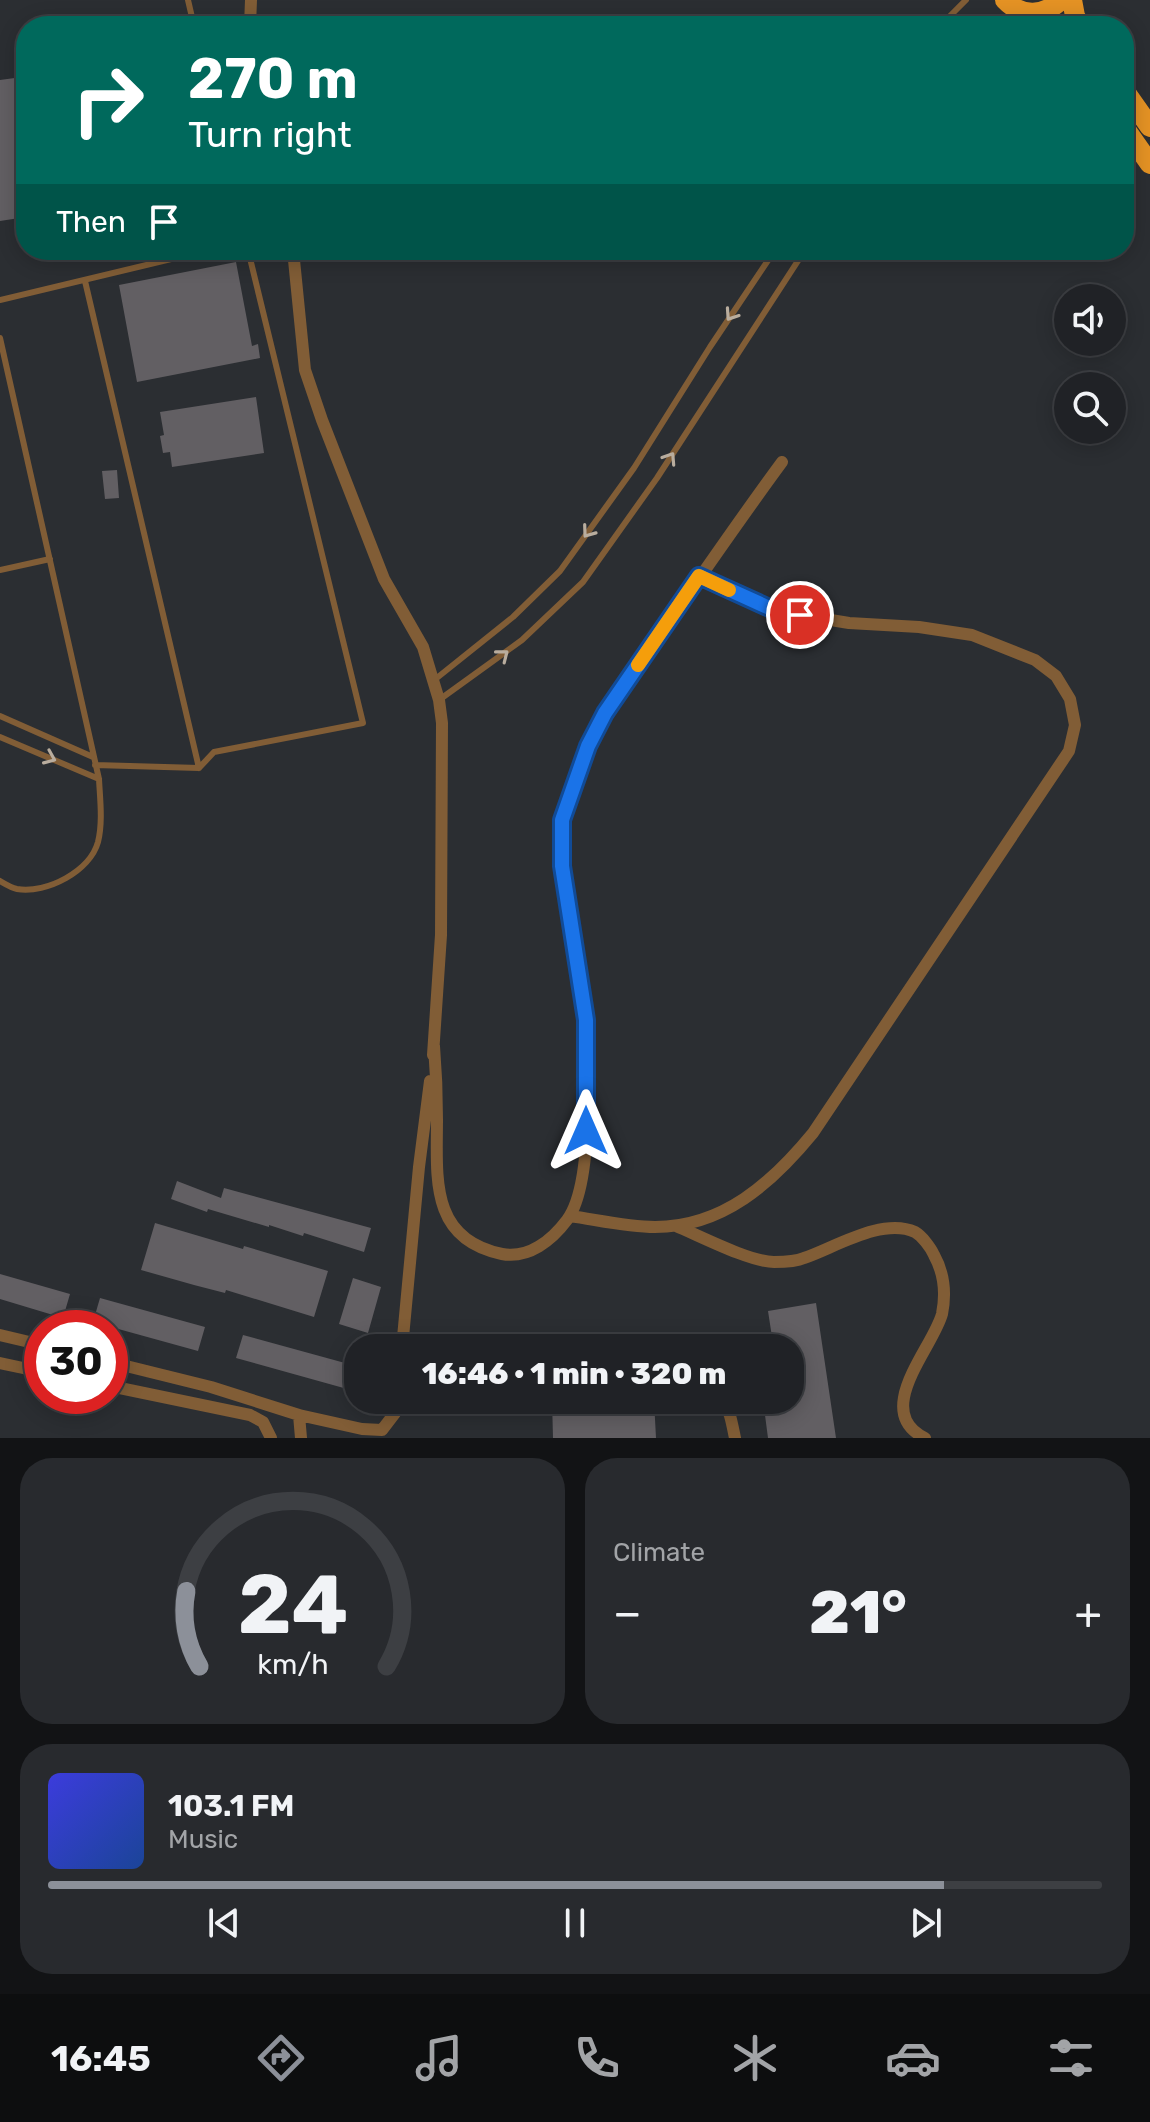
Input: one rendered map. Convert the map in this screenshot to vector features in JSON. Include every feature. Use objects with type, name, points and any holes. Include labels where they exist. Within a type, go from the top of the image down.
[{"type":"highway","points":[[1017,8],[1051,9],[1061,0]]},
{"type":"highway","points":[[1134,104],[1150,127]]},
{"type":"highway","points":[[1134,141],[1150,164]]},
{"type":"street","points":[[294,260],[305,370],[384,579],[423,647],[439,700],[442,723],[441,935],[434,1046],[403,1334]]},
{"type":"street","points":[[434,1046],[441,1207],[457,1233],[476,1247],[505,1255],[530,1252],[553,1237],[570,1216],[582,1181],[586,1131],[586,1020],[562,866],[562,820],[588,746],[605,713],[782,462]]},
{"type":"street","points":[[570,1216],[630,1226],[676,1226],[707,1219],[765,1185],[813,1133],[1069,751],[1075,725],[1070,699],[1056,676],[1035,660],[972,635],[919,627],[849,623],[776,611],[699,576]]},
{"type":"street","points":[[676,1226],[769,1262],[801,1260],[872,1231],[915,1232],[931,1248],[941,1266],[944,1295],[941,1317],[904,1396],[903,1410],[907,1422],[925,1438]]},
{"type":"street","points":[[0,1335],[24,1341]]},
{"type":"street","points":[[0,1363],[24,1368]]},
{"type":"street","points":[[128,1366],[211,1387],[299,1415],[362,1429],[384,1427],[394,1414]]},
{"type":"street","points":[[128,1390],[250,1415],[263,1422],[271,1438]]},
{"type":"street","points":[[730,1414],[735,1438]]},
{"type":"street","points":[[299,1415],[301,1438]]},
{"type":"street","points":[[384,1427],[395,1438]]},
{"type":"lane","points":[[950,16],[966,0]]},
{"type":"lane","points":[[0,300],[169,260]]},
{"type":"lane","points":[[199,768],[214,752],[363,723],[250,260]]},
{"type":"lane","points":[[433,681],[513,617],[560,571],[634,468],[768,260]]},
{"type":"lane","points":[[439,700],[522,640],[583,582],[657,478],[799,260]]},
{"type":"lane","points":[[85,281],[199,768]]},
{"type":"lane","points":[[0,338],[99,779],[101,815],[98,843],[86,865],[54,885],[18,889],[0,881]]},
{"type":"lane","points":[[0,570],[50,559]]},
{"type":"lane","points":[[0,716],[94,761],[199,768]]},
{"type":"lane","points":[[0,737],[99,779]]},
{"type":"building","points":[[16,78],[16,219],[0,221],[0,80]]},
{"type":"building","points":[[236,262],[252,346],[258,344],[260,358],[137,382],[119,285]]},
{"type":"building","points":[[256,397],[264,453],[172,467],[170,452],[163,453],[160,412]]},
{"type":"building","points":[[117,470],[119,498],[105,499],[102,471]]},
{"type":"building","points":[[177,1181],[221,1198],[224,1188],[371,1228],[364,1252],[304,1233],[303,1236],[208,1209],[207,1212],[171,1199]]},
{"type":"building","points":[[155,1223],[328,1271],[314,1317],[226,1290],[225,1293],[141,1270]]},
{"type":"building","points":[[0,1274],[70,1294],[65,1310],[36,1310],[0,1299]]},
{"type":"building","points":[[353,1278],[381,1287],[368,1333],[339,1324]]},
{"type":"building","points":[[100,1298],[205,1327],[198,1351],[128,1332],[128,1310],[96,1310]]},
{"type":"building","points":[[816,1303],[836,1438],[768,1438],[765,1414],[804,1414],[804,1334],[772,1334],[768,1311]]},
{"type":"building","points":[[243,1335],[344,1363],[344,1388],[236,1358]]},
{"type":"building","points":[[552,1414],[655,1414],[656,1438],[553,1438]]},
{"type":"slow traffic","points":[[638,665],[699,576],[729,590]]},
{"type":"route","points":[[586,1131],[586,1020],[560,835],[566,804],[588,746],[605,713],[699,576],[776,611],[800,615]]}]
